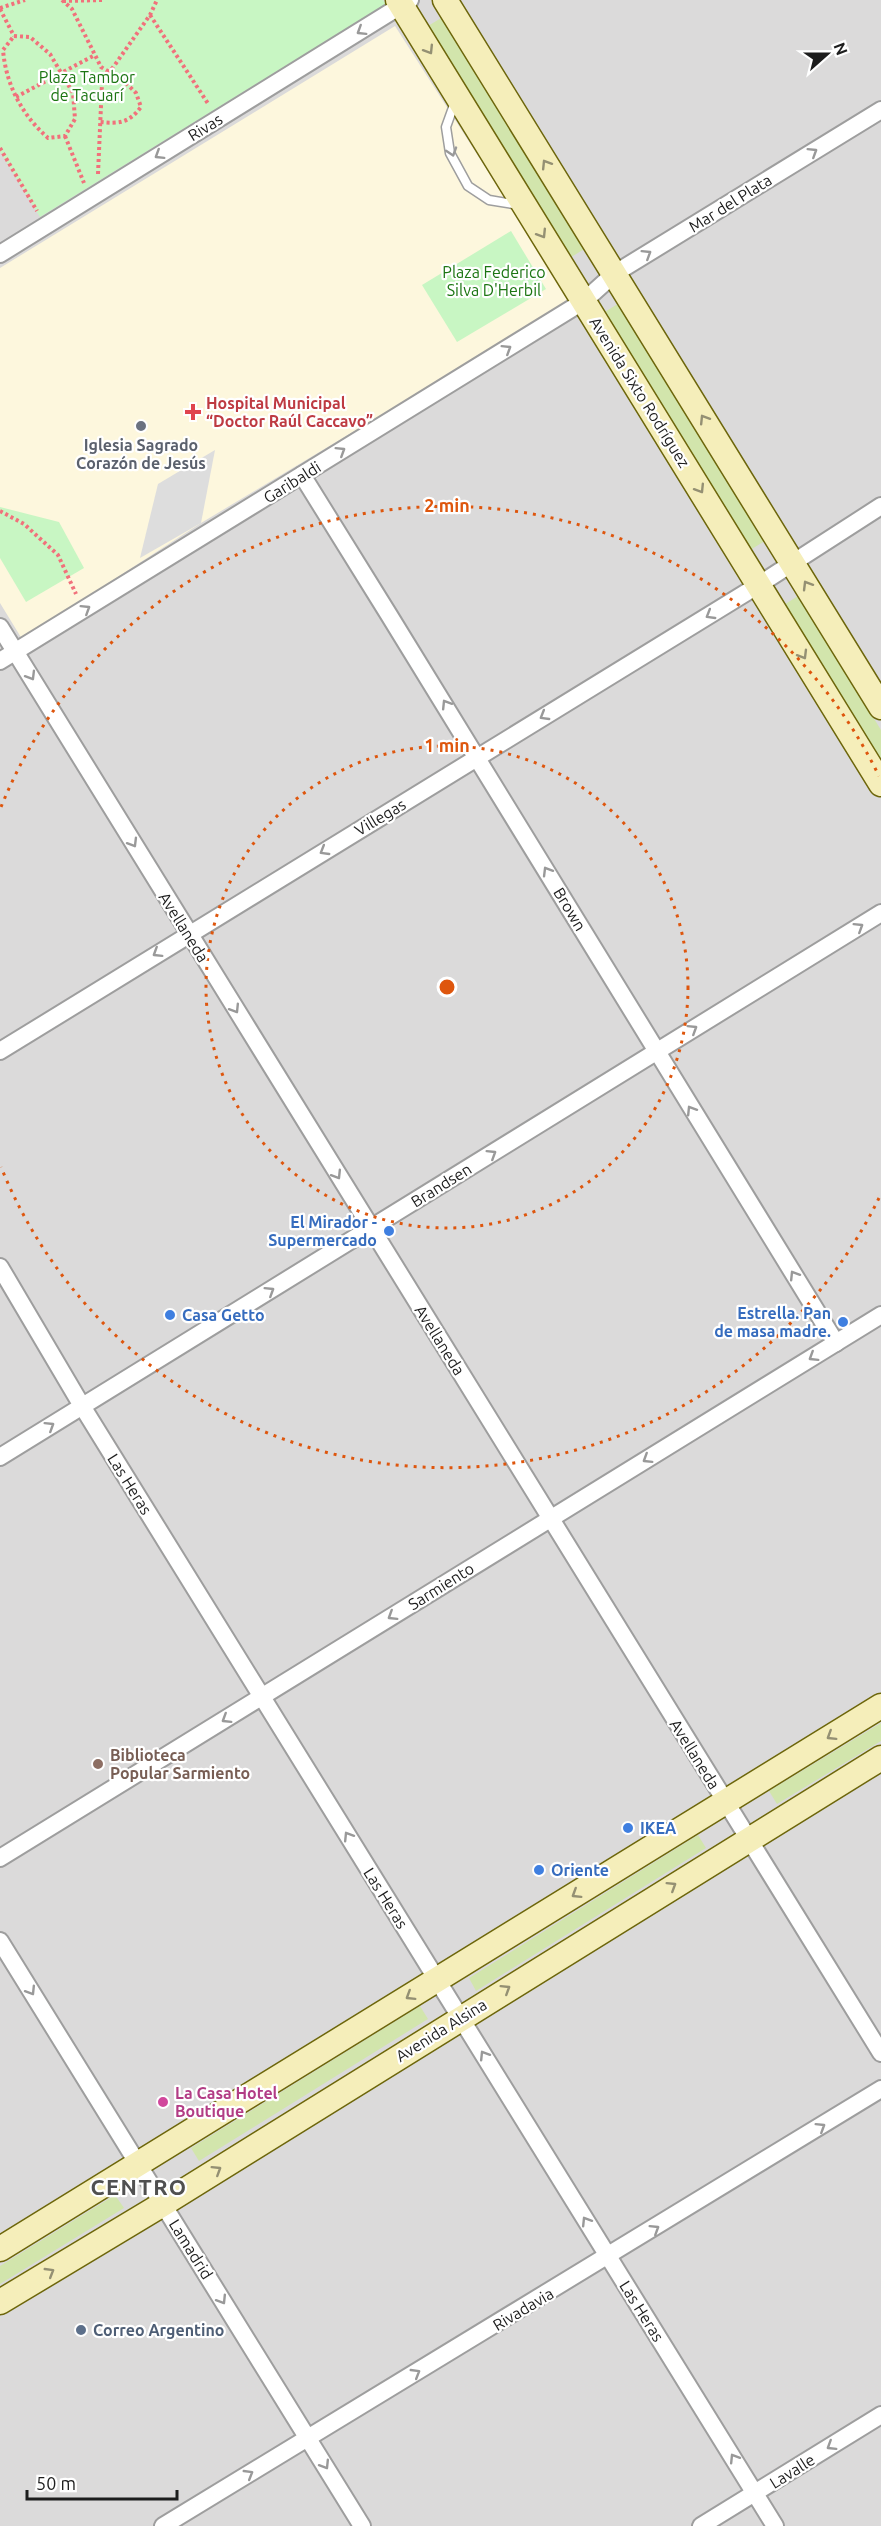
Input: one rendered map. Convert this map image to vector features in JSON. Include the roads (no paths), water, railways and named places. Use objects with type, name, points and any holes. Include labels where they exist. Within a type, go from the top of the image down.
[{"type":"main road","points":[[445,0],[881,707]]},
{"type":"main road","name":"Avenida Sixto Rodríguez","points":[[404,2],[457,96],[760,584],[881,784]]},
{"type":"main road","points":[[0,2248],[881,1706]]},
{"type":"main road","name":"Avenida Alsina","points":[[0,2302],[163,2204],[881,1758]]},
{"type":"street","name":"Rivas","points":[[0,254],[404,2]]},
{"type":"street","name":"Mar del Plata","points":[[584,301],[614,274],[881,110]]},
{"type":"street","name":"Garibaldi","points":[[0,661],[584,301]]},
{"type":"street","name":"Brown","points":[[302,475],[478,756],[656,1052],[836,1343]]},
{"type":"street","name":"Villegas","points":[[0,1051],[760,584],[792,561],[881,506]]},
{"type":"street","name":"Avellaneda","points":[[0,627],[881,2053]]},
{"type":"street","name":"Brandsen","points":[[0,1457],[881,913]]},
{"type":"street","name":"Las Heras","points":[[0,1267],[82,1406],[776,2526]]},
{"type":"street","name":"Sarmiento","points":[[0,1858],[881,1315]]},
{"type":"street","name":"Lamadrid","points":[[0,1941],[362,2526]]},
{"type":"street","name":"Rivadavia","points":[[163,2526],[881,2089]]},
{"type":"street","name":"Lavalle","points":[[701,2526],[881,2415]]},
{"type":"lane","points":[[457,96],[446,127],[450,153],[468,186],[489,200],[525,206]]},
{"type":"place","name":"Hospital Municipal “Doctor Raúl Caccavo”","points":[[193,412]]},
{"type":"place","name":"Iglesia Sagrado Corazón de Jesús","points":[[141,426]]},
{"type":"place","name":"El Mirador - Supermercado","points":[[389,1231]]},
{"type":"place","name":"Casa Getto","points":[[170,1315]]},
{"type":"place","name":"Estrella. Pan de masa madre.","points":[[843,1322]]},
{"type":"place","name":"Biblioteca Popular Sarmiento","points":[[98,1764]]},
{"type":"place","name":"IKEA","points":[[628,1828]]},
{"type":"place","name":"Oriente","points":[[539,1870]]},
{"type":"place","name":"La Casa Hotel Boutique","points":[[163,2102]]},
{"type":"place","name":"Correo Argentino","points":[[81,2330]]},
{"type":"district","name":"CENTRO","points":[[139,2186]]},
{"type":"park label","name":"Plaza Tambor de Tacuarí","points":[[87,86]]},
{"type":"park label","name":"Plaza Federico Silva D'Herbil","points":[[494,281]]}]
